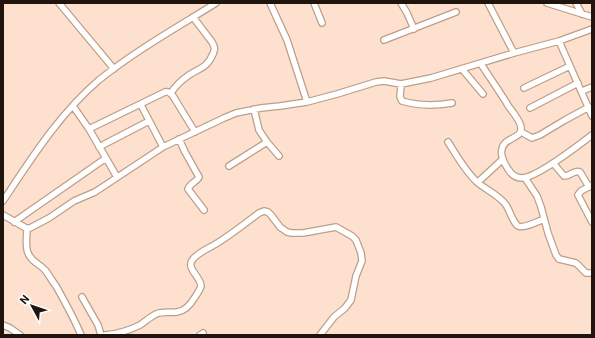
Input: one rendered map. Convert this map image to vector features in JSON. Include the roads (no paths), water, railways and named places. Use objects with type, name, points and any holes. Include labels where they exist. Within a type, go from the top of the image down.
[{"type":"street","points":[[59,3],[114,70]]},
{"type":"street","points":[[3,201],[36,152],[59,122],[99,81],[150,44],[216,3]]},
{"type":"street","points":[[270,3],[287,40],[307,102]]},
{"type":"street","points":[[314,3],[322,23]]},
{"type":"street","points":[[401,3],[414,29]]},
{"type":"street","points":[[488,3],[514,53]]},
{"type":"street","points":[[547,3],[592,17]]},
{"type":"street","points":[[576,3],[582,14]]},
{"type":"street","points":[[384,40],[456,12]]},
{"type":"street","points":[[170,93],[173,88],[187,76],[205,67],[215,50],[212,42],[193,17]]},
{"type":"street","points":[[28,229],[49,218],[74,201],[90,195],[163,147],[236,113],[307,102],[376,82],[384,81],[401,84],[431,78],[559,41],[592,29]]},
{"type":"street","points":[[559,41],[592,116]]},
{"type":"street","points":[[481,64],[521,126],[522,130],[520,133],[507,141],[502,149],[503,159],[511,174],[521,178],[533,175],[553,163],[592,135]]},
{"type":"street","points":[[524,88],[570,66]]},
{"type":"street","points":[[462,69],[483,94]]},
{"type":"street","points":[[530,108],[578,83]]},
{"type":"street","points":[[401,84],[400,99],[404,102],[429,106],[452,103]]},
{"type":"street","points":[[582,91],[592,87]]},
{"type":"street","points":[[89,129],[165,92],[168,92],[173,96],[195,132]]},
{"type":"street","points":[[141,105],[163,147]]},
{"type":"street","points":[[73,106],[89,129],[117,177]]},
{"type":"street","points":[[523,134],[532,138],[540,135],[589,107]]},
{"type":"street","points":[[254,109],[259,130],[279,156]]},
{"type":"street","points":[[100,148],[149,121]]},
{"type":"street","points":[[179,139],[199,177],[188,189],[204,210]]},
{"type":"street","points":[[229,166],[267,142]]},
{"type":"street","points":[[448,142],[470,175],[506,204],[518,226],[524,227],[544,219]]},
{"type":"street","points":[[14,222],[106,158]]},
{"type":"street","points":[[478,182],[503,159]]},
{"type":"street","points":[[553,163],[564,176],[568,176],[578,171],[580,172],[591,186],[581,191],[578,196],[592,222]]},
{"type":"street","points":[[525,178],[537,196],[548,233],[558,259],[576,263],[586,273],[592,273]]},
{"type":"street","points":[[105,335],[132,329],[156,314],[162,312],[176,312],[186,308],[197,296],[201,287],[200,282],[191,267],[194,258],[259,214],[268,212],[280,227],[287,232],[303,233],[336,227],[356,240],[361,253],[362,261],[356,276],[352,300],[334,317],[320,335]]},
{"type":"street","points":[[3,215],[28,229]]},
{"type":"street","points":[[28,229],[27,250],[29,255],[31,259],[45,270],[66,302],[81,335]]},
{"type":"street","points":[[82,297],[98,325],[101,335]]},
{"type":"street","points":[[3,325],[20,335]]}]
